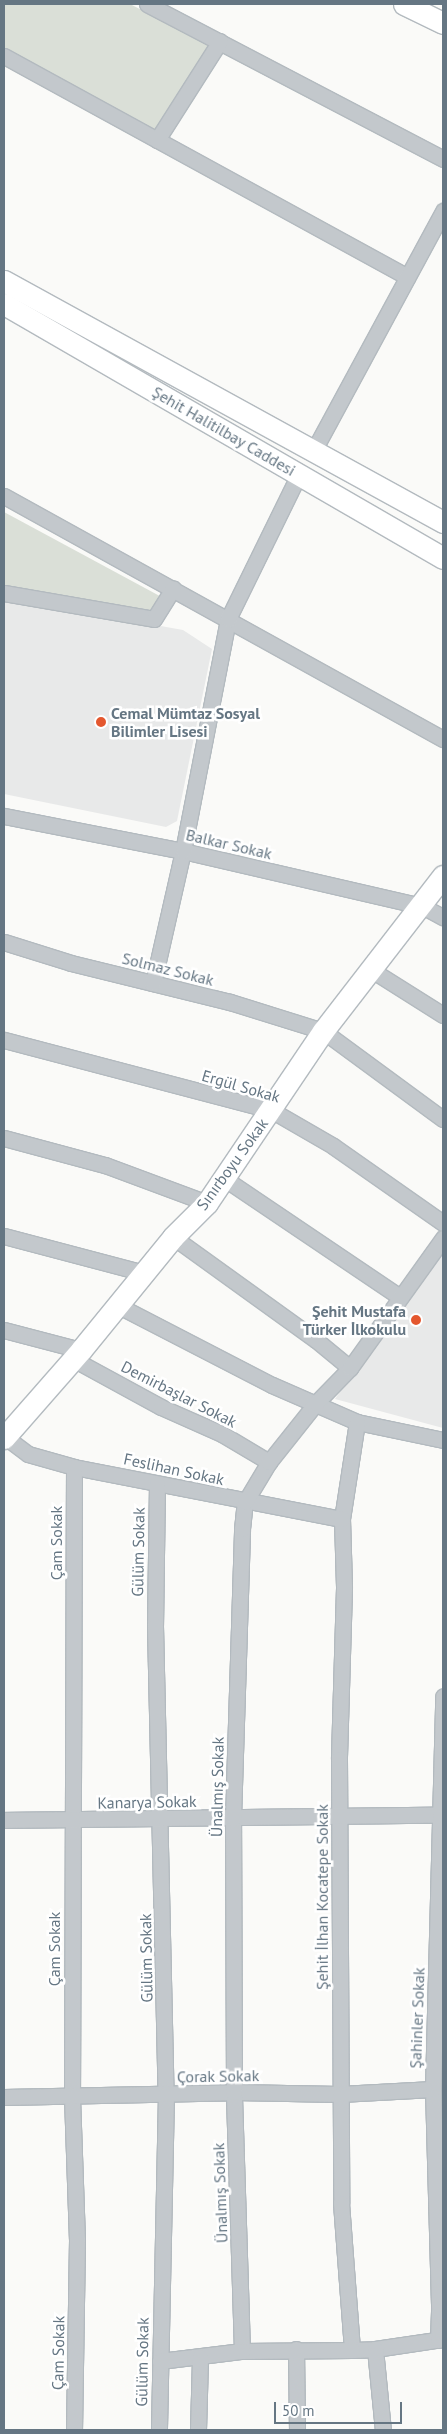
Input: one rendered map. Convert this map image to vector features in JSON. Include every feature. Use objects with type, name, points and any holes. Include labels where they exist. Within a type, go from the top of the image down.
[{"type":"main road","points":[[404,4],[443,23]]},
{"type":"main road","name":"Şehit Halitilbay Caddesi","points":[[4,281],[443,522]]},
{"type":"main road","name":"Şehit Halitilbay Caddesi","points":[[4,304],[443,558]]},
{"type":"main road","name":"Sınırboyu Sokak","points":[[4,1437],[77,1355],[173,1237],[207,1203],[225,1179],[323,1031],[422,906],[443,876]]},
{"type":"street","points":[[147,4],[443,159]]},
{"type":"street","points":[[158,140],[220,41]]},
{"type":"street","points":[[4,56],[408,277]]},
{"type":"street","points":[[314,450],[443,211]]},
{"type":"street","points":[[153,983],[183,851],[228,619],[299,474]]},
{"type":"street","points":[[4,496],[443,739]]},
{"type":"street","points":[[4,592],[154,619],[174,589]]},
{"type":"street","name":"Balkar Sokak","points":[[4,816],[183,851],[422,906],[443,917]]},
{"type":"street","name":"Solmaz Sokak","points":[[4,942],[71,963],[230,1002],[323,1031],[443,1119]]},
{"type":"street","points":[[370,970],[443,1015]]},
{"type":"street","name":"Ergül Sokak","points":[[4,1040],[271,1110],[333,1146],[443,1223]]},
{"type":"street","points":[[4,1138],[105,1165],[207,1203]]},
{"type":"street","points":[[225,1179],[400,1297]]},
{"type":"street","points":[[4,1236],[144,1273]]},
{"type":"street","points":[[173,1237],[316,1340],[350,1368]]},
{"type":"street","name":"Ünalmış Sokak","points":[[242,2351],[234,2092],[232,1818],[242,1529],[245,1502],[269,1462],[316,1403],[350,1368],[443,1238]]},
{"type":"street","points":[[117,1305],[272,1385],[358,1422],[443,1440]]},
{"type":"street","name":"Demirbaşlar Sokak","points":[[4,1330],[77,1355],[161,1407],[222,1434],[269,1462]]},
{"type":"street","name":"Şehit İlhan Kocatepe Sokak","points":[[352,2350],[341,2202],[339,1815],[344,1588],[342,1519],[358,1422]]},
{"type":"street","name":"Feslihan Sokak","points":[[4,1437],[28,1454],[74,1467],[245,1502],[342,1519]]},
{"type":"street","name":"Çam Sokak","points":[[74,1467],[71,1820],[72,2097],[77,2240],[74,2430]]},
{"type":"street","name":"Gülüm Sokak","points":[[156,1484],[155,1626],[158,1820],[163,1927],[166,2094],[159,2430]]},
{"type":"street","name":"Şahinler Sokak","points":[[440,2340],[441,2304],[433,2089],[438,2060],[443,1696]]},
{"type":"street","name":"Kanarya Sokak","points":[[4,1820],[158,1820],[339,1815],[440,1815]]},
{"type":"street","name":"Çorak Sokak","points":[[4,2097],[234,2092],[340,2094],[433,2089]]},
{"type":"street","points":[[160,2362],[242,2351],[375,2349],[440,2340]]},
{"type":"street","points":[[296,2349],[297,2430]]},
{"type":"street","points":[[375,2349],[383,2430]]},
{"type":"street","points":[[198,2430],[200,2357]]},
{"type":"shaded area","points":[[4,4],[130,4],[212,46],[158,132],[4,48]]},
{"type":"shaded area","points":[[4,512],[169,601],[156,622],[4,586]]},
{"type":"shaded area","name":"Cemal Mümtaz Sosyal Bilimler Lisesi","points":[[4,598],[183,630],[212,649],[177,821],[166,827],[4,794]]},
{"type":"shaded area","name":"Şehit Mustafa Türker İlkokulu","points":[[443,1242],[443,1428],[335,1399]]},
{"type":"place","name":"Cemal Mümtaz Sosyal Bilimler Lisesi","points":[[101,722]]},
{"type":"place","name":"Şehit Mustafa Türker İlkokulu","points":[[416,1320]]}]
